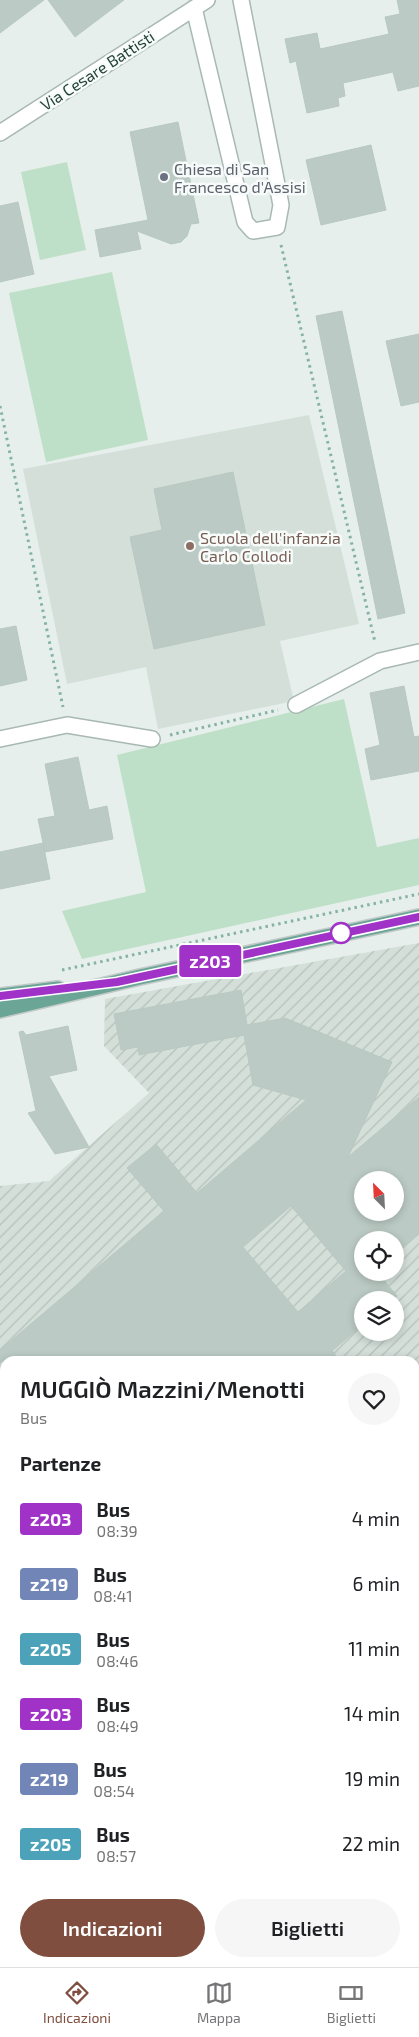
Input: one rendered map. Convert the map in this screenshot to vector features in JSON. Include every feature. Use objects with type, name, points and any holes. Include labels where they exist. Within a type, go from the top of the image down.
[{"type":"main road","points":[[0,1010],[117,982],[419,916]]},
{"type":"main road","points":[[0,996],[117,982]]},
{"type":"street","points":[[241,0],[281,205],[277,227]]},
{"type":"street","name":"Via Cesare Battisti","points":[[0,133],[201,4],[245,222],[253,230],[277,227]]},
{"type":"street","points":[[296,705],[380,661],[419,652]]},
{"type":"street","points":[[0,739],[67,725],[152,739]]},
{"type":"path","points":[[277,227],[380,661]]},
{"type":"path","points":[[0,406],[67,725]]},
{"type":"path","points":[[152,739],[296,705]]},
{"type":"path","points":[[59,970],[419,894]]},
{"type":"shaded area","name":"Scuola dell'infanzia Carlo Collodi","points":[[309,415],[359,624],[280,641],[294,701],[158,729],[146,667],[67,684],[23,469]]},
{"type":"shaded area","points":[[419,943],[419,1356],[0,1356],[0,1186],[49,1181],[149,1093],[104,1046],[105,999]]},
{"type":"green space","points":[[67,162],[86,250],[40,260],[21,172]]},
{"type":"green space","points":[[112,272],[148,440],[46,462],[9,293]]},
{"type":"green space","points":[[344,699],[377,847],[419,838],[419,885],[82,959],[62,911],[146,892],[117,755]]},
{"type":"building","points":[[0,0],[44,0],[0,33]]},
{"type":"building","points":[[48,0],[124,0],[75,37]]},
{"type":"building","points":[[397,0],[419,0],[419,86],[398,91],[393,72],[343,83],[345,96],[338,98],[339,106],[307,113],[296,61],[290,63],[285,39],[317,33],[320,49],[389,34],[385,17],[400,14]]},
{"type":"building","name":"Chiesa di San Francesco d'Assisi","points":[[178,122],[199,223],[191,224],[187,236],[181,242],[171,244],[137,231],[141,249],[100,257],[95,230],[148,220],[130,132]]},
{"type":"building","points":[[371,145],[386,210],[321,225],[306,160]]},
{"type":"building","points":[[18,202],[34,274],[0,282],[0,206]]},
{"type":"building","points":[[342,311],[405,613],[378,619],[316,316]]},
{"type":"building","points":[[419,334],[419,402],[401,406],[386,341]]},
{"type":"building","points":[[233,472],[265,625],[154,649],[130,537],[162,530],[154,489]]},
{"type":"building","points":[[16,626],[27,680],[0,686],[0,629]]},
{"type":"building","points":[[404,686],[414,737],[419,736],[419,771],[371,780],[365,749],[380,745],[370,693]]},
{"type":"building","points":[[78,757],[89,810],[107,806],[113,839],[45,852],[38,819],[55,816],[45,764]]},
{"type":"building","points":[[43,843],[50,879],[0,889],[0,852]]},
{"type":"building","points":[[241,990],[247,1025],[285,1018],[392,1062],[348,1157],[419,1097],[419,1234],[404,1247],[404,1231],[354,1231],[354,1281],[384,1281],[393,1291],[354,1291],[354,1332],[332,1351],[336,1356],[0,1356],[0,1350],[164,1211],[127,1168],[156,1144],[197,1193],[306,1100],[253,1085],[244,1035],[139,1055],[138,1047],[121,1050],[114,1014]],"holes":[[[291,1206],[346,1271],[298,1312],[243,1247]]]},
{"type":"building","points":[[68,1026],[77,1070],[49,1076],[89,1147],[55,1154],[28,1113],[36,1111],[19,1032],[23,1031],[26,1035]]},
{"type":"bus line","name":"z203","points":[[0,996],[117,982],[419,917]]},
{"type":"place","name":"Chiesa di San Francesco d'Assisi","points":[[164,177]]},
{"type":"place","name":"Scuola dell'infanzia Carlo Collodi","points":[[190,546]]}]
